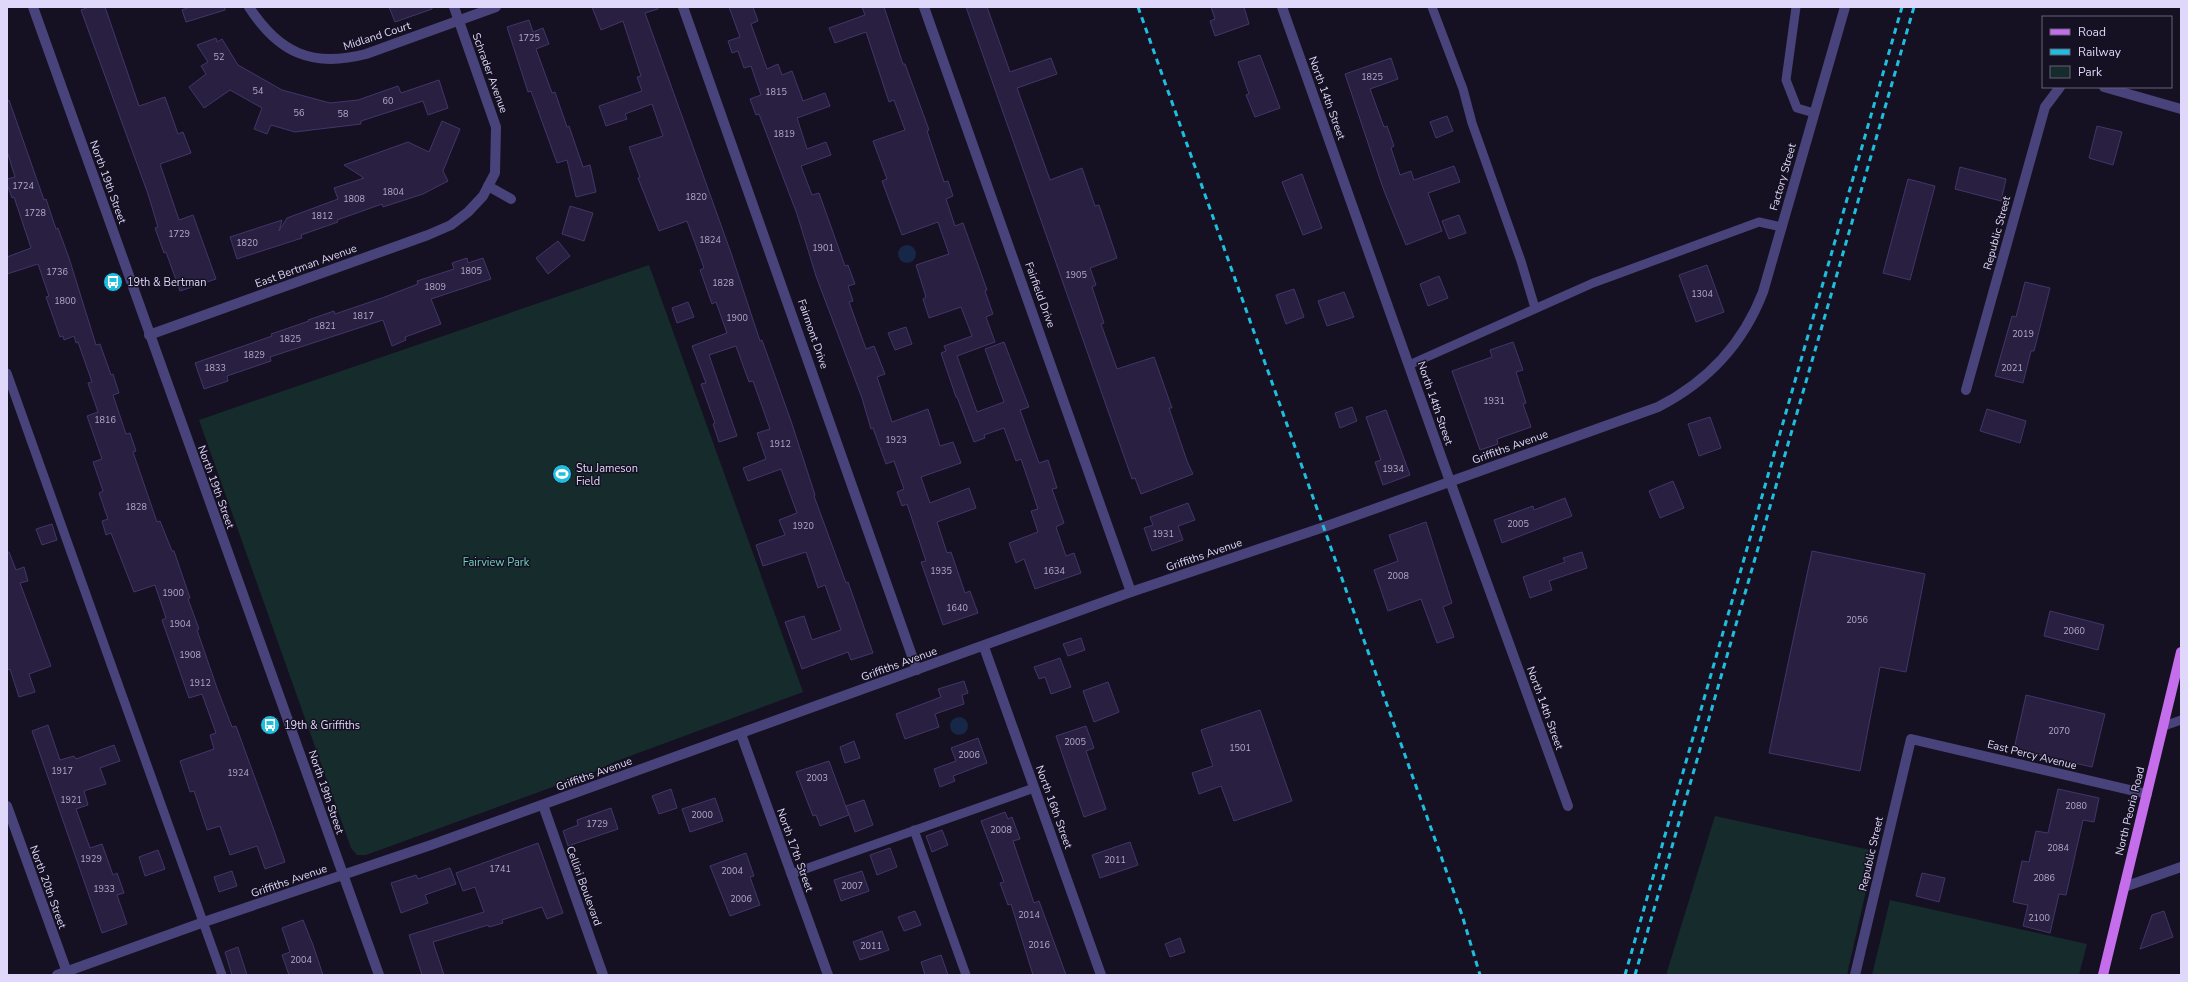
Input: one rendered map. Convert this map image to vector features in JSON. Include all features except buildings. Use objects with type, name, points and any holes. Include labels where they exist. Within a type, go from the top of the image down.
[{"type":"main road","name":"North Peoria Road","points":[[2103,975],[2181,652]]},
{"type":"street","name":"North 19th Street","points":[[32,7],[379,975]]},
{"type":"street","name":"Midland Court","points":[[249,7],[261,26],[274,38],[304,56],[322,60],[346,59],[366,54],[496,7]]},
{"type":"street","name":"Schrader Avenue","points":[[454,7],[496,127],[495,173],[488,186],[468,212]]},
{"type":"street","name":"Fairmont Drive","points":[[683,7],[918,670]]},
{"type":"street","name":"Fairfield Drive","points":[[924,7],[1132,592]]},
{"type":"street","name":"North 14th Street","points":[[1282,7],[1450,482],[1568,806]]},
{"type":"street","name":"Factory Street","points":[[1733,348],[1756,311],[1782,227],[1845,7]]},
{"type":"street","name":"Republic Street","points":[[1966,390],[2045,107],[2059,88]]},
{"type":"street","points":[[2108,88],[2181,109]]},
{"type":"street","points":[[488,186],[511,199]]},
{"type":"street","name":"East Bertman Avenue","points":[[149,335],[428,235],[451,225],[468,212]]},
{"type":"street","name":"Griffiths Avenue","points":[[64,974],[204,922],[543,805],[1132,592],[1450,482],[1658,407],[1696,384],[1733,348]]},
{"type":"street","name":"North 16th Street","points":[[984,646],[1101,975]]},
{"type":"street","name":"North 17th Street","points":[[741,734],[828,975]]},
{"type":"street","name":"Republic Street","points":[[1855,975],[1911,738]]},
{"type":"street","name":"East Percy Avenue","points":[[1911,738],[2147,794]]},
{"type":"street","name":"Cellini Boulevard","points":[[543,805],[603,975]]},
{"type":"street","name":"North 20th Street","points":[[7,806],[64,974]]},
{"type":"street","points":[[2124,887],[2181,868]]},
{"type":"lane","points":[[1432,7],[1521,261],[1535,308]]},
{"type":"lane","points":[[1796,7],[1786,80],[1797,108],[1814,113]]},
{"type":"lane","points":[[1409,365],[1592,283],[1759,222],[1782,227]]},
{"type":"lane","points":[[7,373],[222,975]]},
{"type":"lane","points":[[2164,726],[2181,720]]},
{"type":"lane","points":[[791,874],[1034,788]]},
{"type":"lane","points":[[914,830],[966,975]]},
{"type":"green space","name":"Fairview Park","points":[[649,265],[803,692],[614,762],[594,772],[366,855],[357,855],[351,848],[199,420]]},
{"type":"green space","points":[[1715,816],[1875,851],[1847,975],[1666,975]]},
{"type":"green space","points":[[1890,900],[2087,944],[2079,975],[1872,975]]},
{"type":"water","points":[[903,245],[911,245],[916,250],[914,261],[911,263],[903,263],[898,258],[898,250]]},
{"type":"water","points":[[955,717],[963,717],[968,722],[966,733],[963,735],[955,735],[950,730],[950,722]]},
{"type":"railway","points":[[1138,7],[1462,915],[1480,975]]},
{"type":"railway","points":[[1625,975],[1902,7]]},
{"type":"railway","points":[[1635,975],[1914,7]]},
{"type":"place","name":"19th & Bertman","points":[[113,282]]},
{"type":"place","name":"Stu Jameson Field","points":[[562,474]]},
{"type":"place","name":"19th & Griffiths","points":[[270,725]]}]
